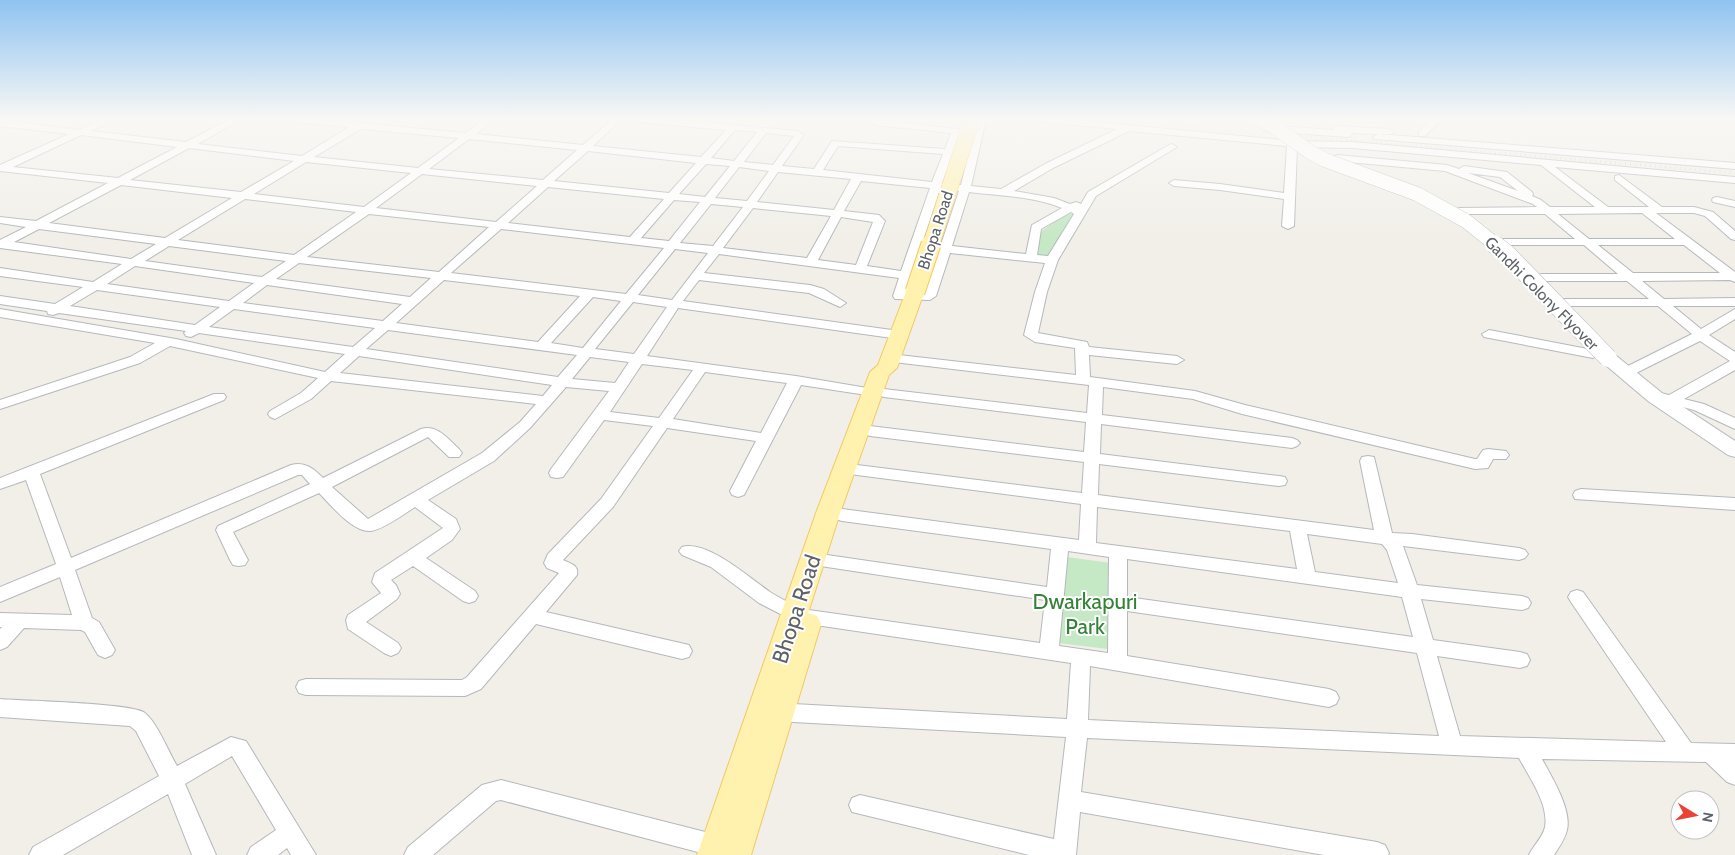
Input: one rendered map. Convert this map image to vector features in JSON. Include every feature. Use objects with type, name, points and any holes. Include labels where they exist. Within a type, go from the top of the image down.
[{"type":"main road","name":"Bhopa Road","points":[[722,852],[802,616],[828,513],[883,378],[899,335],[912,288],[963,159]]},
{"type":"main road","name":"Bhopa Road","points":[[802,616],[827,561],[870,431],[883,378]]},
{"type":"street","points":[[1,168],[21,159]]},
{"type":"street","points":[[1,244],[160,159]]},
{"type":"street","points":[[39,319],[303,159],[875,218],[879,220],[860,269]]},
{"type":"street","points":[[0,405],[135,360],[196,330],[436,159]]},
{"type":"street","points":[[275,414],[300,400],[573,159]]},
{"type":"street","points":[[691,159],[1004,192],[1047,199],[1076,210]]},
{"type":"street","points":[[0,595],[297,470],[307,471],[345,511],[365,525],[371,525],[416,500],[488,457],[525,425],[631,298],[742,159]]},
{"type":"street","points":[[557,473],[600,415],[636,358],[695,276],[749,206],[780,159]]},
{"type":"street","points":[[817,172],[826,159]]},
{"type":"street","points":[[912,288],[936,185],[946,159]]},
{"type":"street","points":[[1,168],[240,197],[715,250],[860,269],[930,296],[965,189],[971,159]]},
{"type":"street","points":[[1004,192],[1064,159]]},
{"type":"street","points":[[1087,547],[1094,418],[1090,381],[1082,345],[1079,343],[1040,339],[1031,335],[1041,292],[1052,260],[1076,210],[1092,194],[1152,159]]},
{"type":"street","points":[[1288,226],[1289,197],[1295,159]]},
{"type":"street","name":"Gandhi Colony Flyover","points":[[1323,159],[1417,194],[1466,221],[1508,254],[1601,356],[1664,398],[1735,450]]},
{"type":"street","points":[[1339,159],[1424,193],[1459,211],[1504,242],[1631,370],[1664,398],[1699,407],[1735,424]]},
{"type":"street","points":[[1347,159],[1447,168],[1542,206],[1590,243],[1699,336],[1735,358]]},
{"type":"street","points":[[1508,159],[1735,180]]},
{"type":"street","points":[[1647,159],[1735,166]]},
{"type":"street","points":[[632,241],[702,160]]},
{"type":"street","points":[[1542,162],[1604,209]]},
{"type":"street","points":[[810,263],[839,214],[858,176]]},
{"type":"street","points":[[1619,178],[1658,209]]},
{"type":"street","points":[[1174,183],[1220,187],[1289,197]]},
{"type":"street","points":[[1717,200],[1735,204]]},
{"type":"street","points":[[1459,211],[1542,206],[1703,211],[1735,238]]},
{"type":"street","points":[[1642,209],[1734,277]]},
{"type":"street","points":[[1031,258],[1036,227],[1076,210]]},
{"type":"street","points":[[0,220],[296,259],[631,298],[899,335]]},
{"type":"street","points":[[1504,242],[1687,242]]},
{"type":"street","points":[[1,244],[411,301]]},
{"type":"street","points":[[945,249],[1052,260]]},
{"type":"street","points":[[1505,256],[1601,356]]},
{"type":"street","points":[[0,272],[383,326],[586,351],[796,380],[883,378],[1090,381],[1195,395],[1242,409],[1475,464],[1482,464],[1488,454],[1501,455]]},
{"type":"street","points":[[695,276],[810,289],[820,292],[840,303]]},
{"type":"street","points":[[1541,278],[1734,277]]},
{"type":"street","points":[[541,346],[590,293]]},
{"type":"street","points":[[0,300],[196,330],[355,350],[561,382],[617,387]]},
{"type":"street","points":[[1564,303],[1735,302]]},
{"type":"street","points":[[0,312],[172,343],[326,376],[547,400]]},
{"type":"street","points":[[1631,370],[1699,336],[1735,313]]},
{"type":"street","points":[[1489,334],[1601,356]]},
{"type":"street","points":[[1082,350],[1177,360]]},
{"type":"street","points":[[1664,398],[1735,364]]},
{"type":"street","points":[[306,687],[465,688],[474,683],[570,572],[566,567],[554,564],[554,558],[607,503],[702,367]]},
{"type":"street","points":[[883,378],[1094,418],[1292,443]]},
{"type":"street","points":[[738,491],[796,380]]},
{"type":"street","points":[[0,484],[219,396]]},
{"type":"street","points":[[600,415],[765,438]]},
{"type":"street","points":[[870,431],[1279,480]]},
{"type":"street","points":[[239,560],[226,536],[224,530],[226,528],[321,486],[426,432],[432,433],[454,453]]},
{"type":"street","points":[[1368,461],[1387,539],[1395,548],[1410,591],[1452,746]]},
{"type":"street","points":[[857,470],[1387,539],[1412,540],[1519,554]]},
{"type":"street","points":[[31,472],[84,623]]},
{"type":"street","points":[[1581,495],[1735,504]]},
{"type":"street","points":[[391,648],[355,624],[355,620],[387,598],[390,590],[381,582],[380,578],[446,536],[452,529],[450,523],[416,500]]},
{"type":"street","points":[[842,515],[1410,591],[1522,603]]},
{"type":"street","points":[[1297,526],[1307,577]]},
{"type":"street","points":[[1049,652],[1060,543]]},
{"type":"street","points":[[1117,663],[1118,551]]},
{"type":"street","points":[[688,552],[717,562],[766,598],[802,616],[1049,652],[1329,698]]},
{"type":"street","points":[[412,557],[469,596]]},
{"type":"street","points":[[827,561],[1055,595]]},
{"type":"street","points":[[1577,597],[1685,752]]},
{"type":"street","points":[[1118,603],[1520,660]]},
{"type":"street","points":[[530,616],[682,652]]},
{"type":"street","points":[[0,620],[84,623],[92,627],[105,650]]},
{"type":"street","points":[[0,642],[19,621]]},
{"type":"street","points":[[860,805],[1064,854],[1077,729],[1081,657]]},
{"type":"street","points":[[0,708],[118,715],[136,718],[143,725],[173,780],[204,855]]},
{"type":"street","points":[[771,712],[1077,729],[1452,746],[1735,753]]},
{"type":"street","points":[[41,855],[226,748],[235,746],[239,748],[304,855]]},
{"type":"street","points":[[1525,749],[1552,804],[1556,818],[1556,828],[1553,836],[1541,855]]},
{"type":"street","points":[[1710,752],[1735,775]]},
{"type":"street","points":[[416,855],[495,790],[501,790],[722,852]]},
{"type":"street","points":[[1069,800],[1377,853]]},
{"type":"street","points":[[259,855],[290,833]]},
{"type":"green space","points":[[1068,213],[1076,215],[1051,257],[1037,255],[1040,232]]},
{"type":"green space","name":"Dwarkapuri Park","points":[[1067,557],[1111,563],[1108,649],[1058,643]]},
{"type":"railway","points":[[1568,159],[1735,173]]}]
